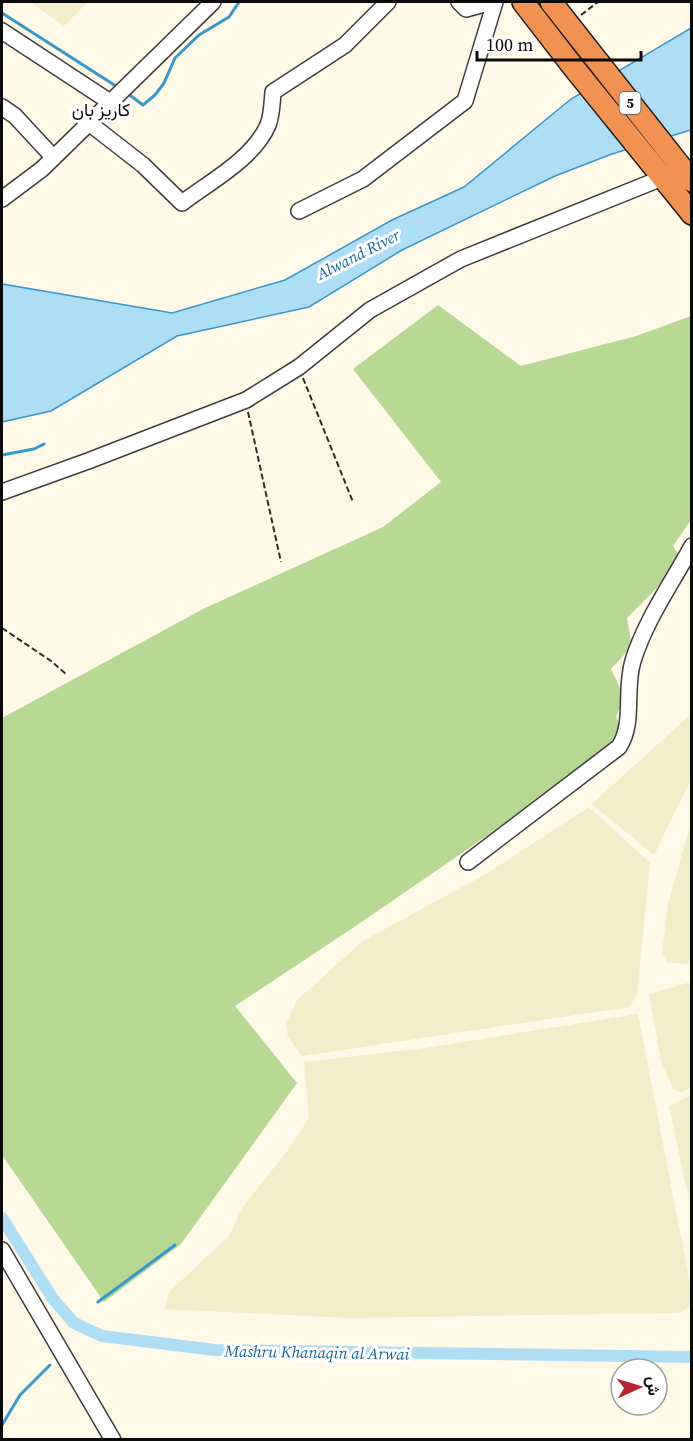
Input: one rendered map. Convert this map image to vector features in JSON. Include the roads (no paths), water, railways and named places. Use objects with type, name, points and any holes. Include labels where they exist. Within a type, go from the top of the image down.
[{"type":"highway","name":"5","points":[[523,2],[692,214]]},
{"type":"highway","name":"5","points":[[551,2],[692,181]]},
{"type":"street","points":[[2,199],[42,170],[213,2]]},
{"type":"street","points":[[89,123],[143,165],[182,203],[239,161],[261,137],[269,122],[273,92],[345,45],[388,2]]},
{"type":"street","points":[[459,2],[466,9],[493,2]]},
{"type":"street","points":[[299,211],[363,179],[465,100],[493,2]]},
{"type":"street","points":[[2,31],[113,99]]},
{"type":"street","points":[[2,106],[15,116],[53,158]]},
{"type":"street","points":[[2,492],[246,400],[299,368],[370,310],[437,271],[657,172]]},
{"type":"street","points":[[468,862],[619,747],[627,729],[629,676],[633,661],[647,628],[692,546]]},
{"type":"street","points":[[2,1250],[113,1440]]},
{"type":"water","name":"Alwand River","points":[[691,28],[691,130],[612,154],[555,176],[402,250],[309,307],[177,336],[51,411],[2,422],[2,284],[172,313],[285,280],[392,220],[464,187],[571,99]]},
{"type":"waterway","points":[[127,93],[143,105],[164,83],[175,58],[199,35],[229,17],[239,2]]},
{"type":"waterway","points":[[2,13],[119,88]]},
{"type":"waterway","points":[[2,455],[34,449],[44,444]]},
{"type":"waterway","name":"Mashru Khanaqin al Arwai","points":[[2,1218],[53,1299],[74,1323],[102,1336],[215,1350],[692,1357]]},
{"type":"waterway","points":[[98,1302],[175,1245]]},
{"type":"waterway","points":[[2,1425],[20,1395],[50,1365]]},
{"type":"district","name":"كاريز بان","points":[[101,110]]}]
